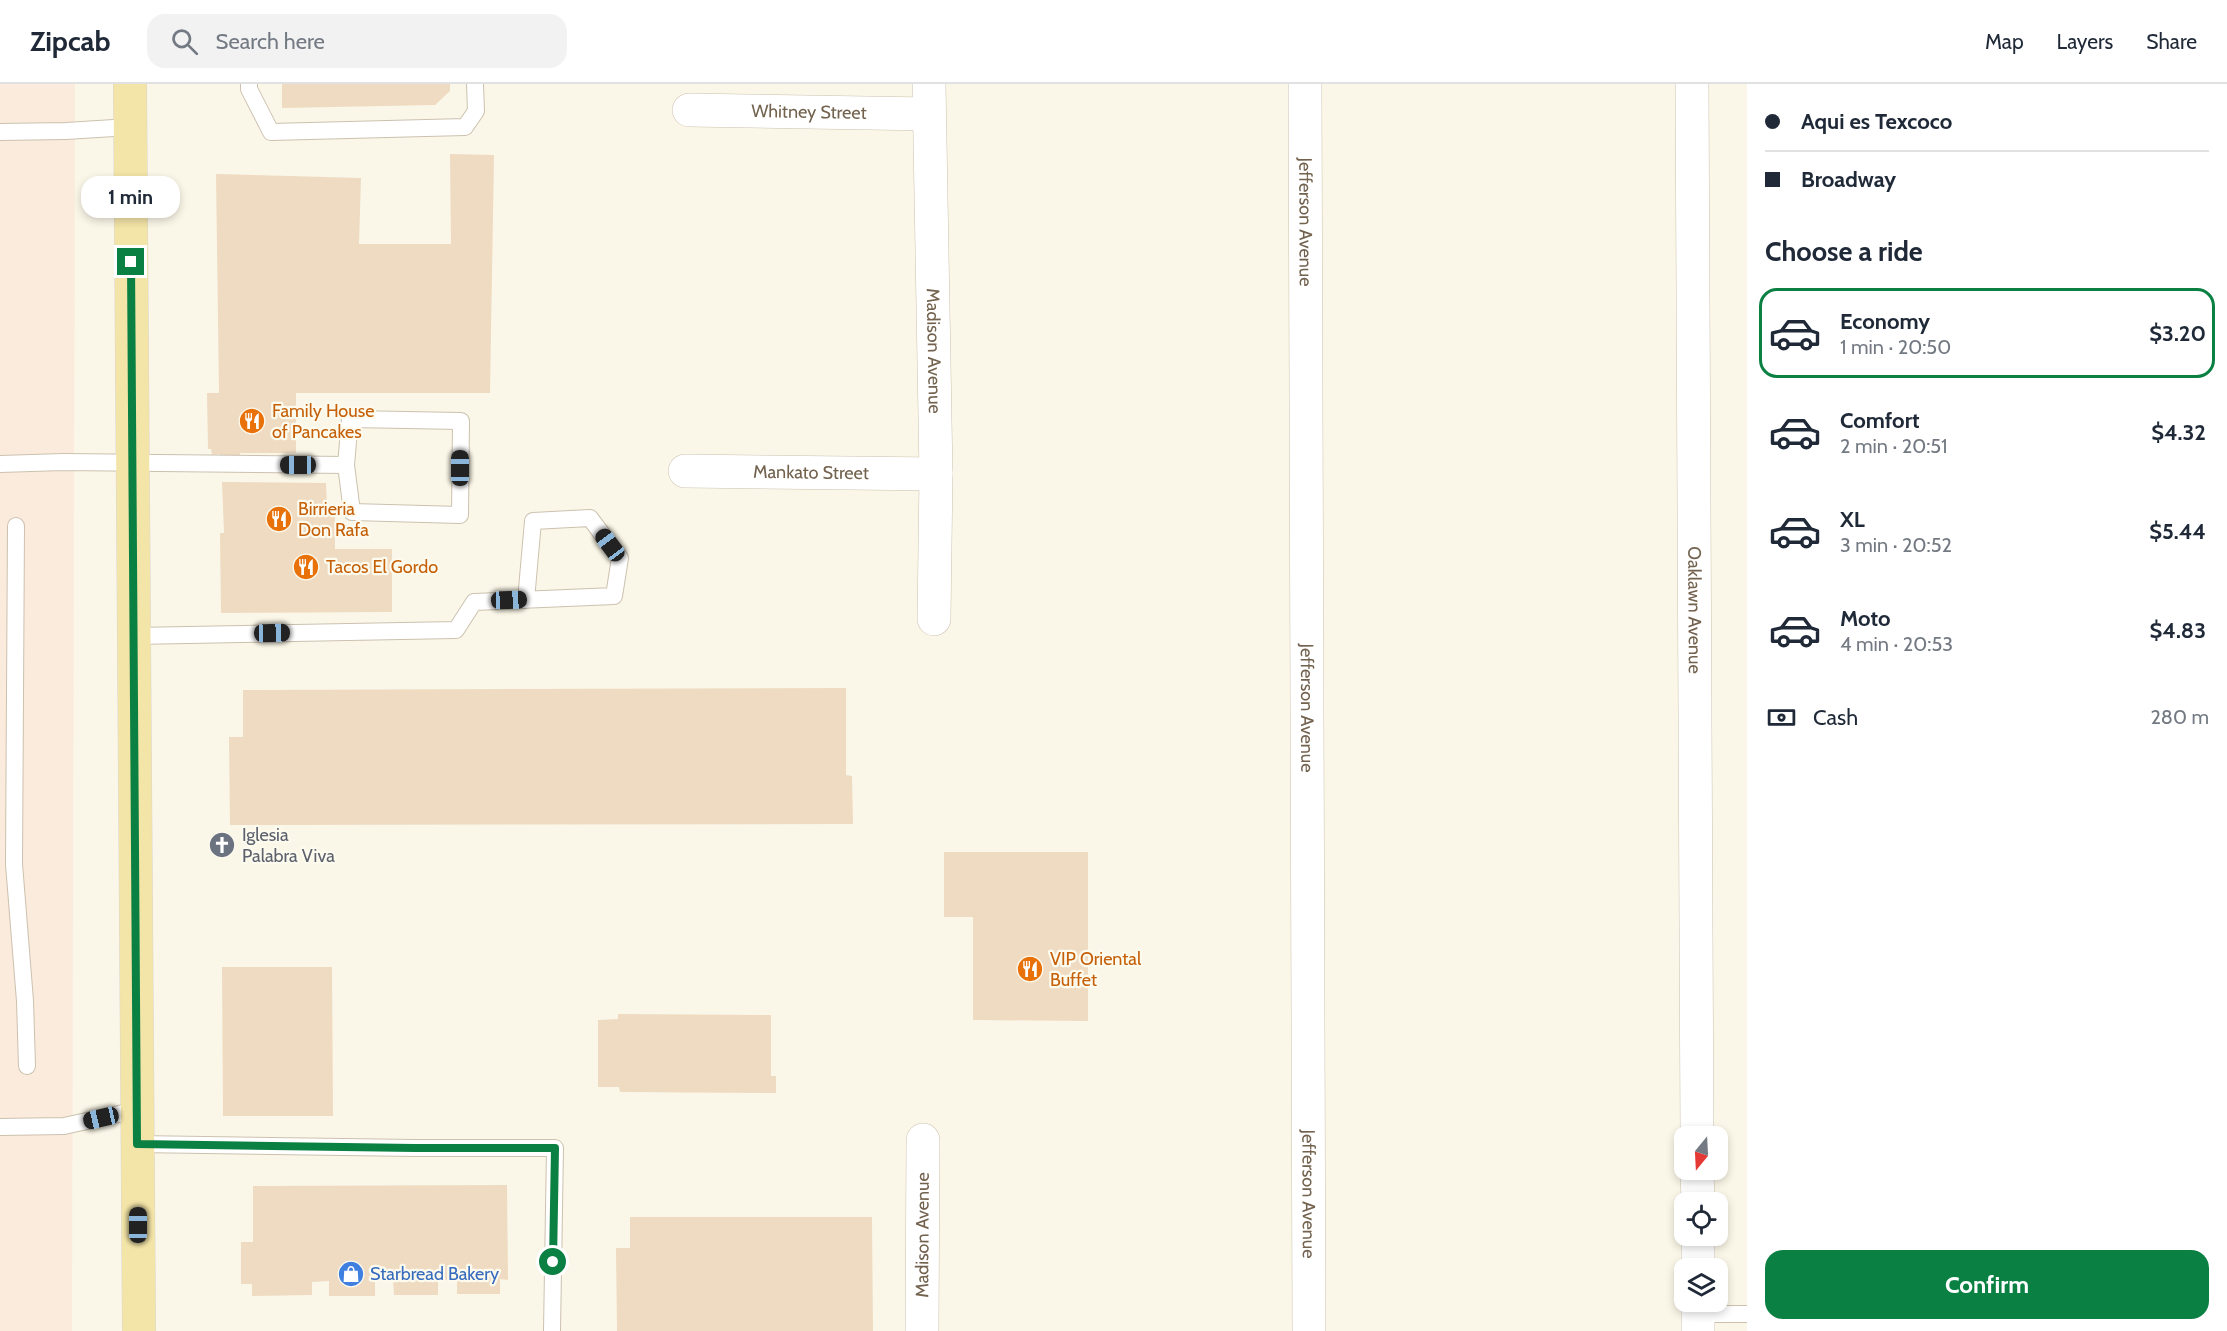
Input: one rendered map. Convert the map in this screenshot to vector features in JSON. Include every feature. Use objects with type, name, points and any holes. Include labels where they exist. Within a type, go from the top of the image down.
[{"type":"main road","points":[[130,84],[139,1331]]},
{"type":"street","name":"Jefferson Avenue","points":[[1305,84],[1309,1331]]},
{"type":"street","name":"Oaklawn Avenue","points":[[1692,84],[1697,1126]]},
{"type":"street","name":"Whitney Street","points":[[689,110],[929,99]]},
{"type":"street","name":"Madison Avenue","points":[[929,99],[936,474],[934,619]]},
{"type":"street","name":"Mankato Street","points":[[686,471],[936,474]]},
{"type":"street","name":"Madison Avenue","points":[[922,1331],[923,1140]]},
{"type":"lane","points":[[249,84],[249,89],[271,132],[465,127],[476,111],[475,84]]},
{"type":"lane","points":[[0,132],[130,128]]},
{"type":"lane","points":[[350,419],[461,421],[460,514],[352,512],[346,465],[350,419]]},
{"type":"lane","points":[[0,464],[63,462],[346,465]]},
{"type":"lane","points":[[134,636],[456,630],[474,602],[526,600],[614,596],[620,558],[590,518],[533,521],[526,600]]},
{"type":"lane","points":[[16,526],[14,852],[26,1001],[27,1066]]},
{"type":"lane","points":[[0,1127],[64,1126],[137,1110]]},
{"type":"lane","points":[[137,1144],[555,1148],[552,1331]]},
{"type":"lane","points":[[1698,1316],[1747,1314]]},
{"type":"shaded area","points":[[0,84],[75,84],[72,1331],[0,1331]]},
{"type":"building","points":[[282,84],[450,84],[450,91],[435,105],[282,108]]},
{"type":"building","points":[[450,154],[494,155],[490,393],[296,393],[296,453],[240,453],[241,460],[219,459],[220,454],[212,455],[211,449],[208,449],[207,393],[219,393],[216,174],[361,178],[359,244],[451,244]]},
{"type":"building","points":[[222,482],[326,483],[327,505],[335,505],[335,549],[392,549],[392,612],[221,613],[220,533],[224,533]]},
{"type":"building","points":[[846,688],[846,775],[852,776],[853,824],[230,825],[229,737],[243,737],[243,690]]},
{"type":"building","name":"VIP Oriental Buffet","points":[[944,852],[1088,852],[1088,1021],[973,1020],[973,917],[944,917]]},
{"type":"building","points":[[222,967],[332,967],[333,1116],[223,1116]]},
{"type":"building","points":[[618,1014],[771,1015],[771,1076],[776,1076],[776,1093],[620,1092],[619,1087],[598,1087],[598,1020],[618,1019]]},
{"type":"building","points":[[507,1185],[508,1280],[500,1279],[500,1294],[457,1294],[457,1280],[438,1280],[438,1295],[394,1295],[393,1280],[375,1280],[375,1296],[329,1296],[329,1281],[312,1282],[312,1295],[252,1296],[252,1284],[241,1284],[241,1242],[253,1242],[253,1186]]},
{"type":"building","points":[[630,1217],[872,1217],[873,1331],[617,1331],[616,1248],[630,1248]]},
{"type":"place","name":"Family House of Pancakes","points":[[252,421]]},
{"type":"place","name":"Birrieria Don Rafa","points":[[279,519]]},
{"type":"place","name":"Tacos El Gordo","points":[[306,567]]},
{"type":"place","name":"Iglesia Palabra Viva","points":[[222,845]]},
{"type":"place","name":"VIP Oriental Buffet","points":[[1030,969]]},
{"type":"place","name":"Starbread Bakery","points":[[351,1274]]},
{"type":"route","points":[[131,262],[137,1144],[555,1148],[553,1262]]}]
